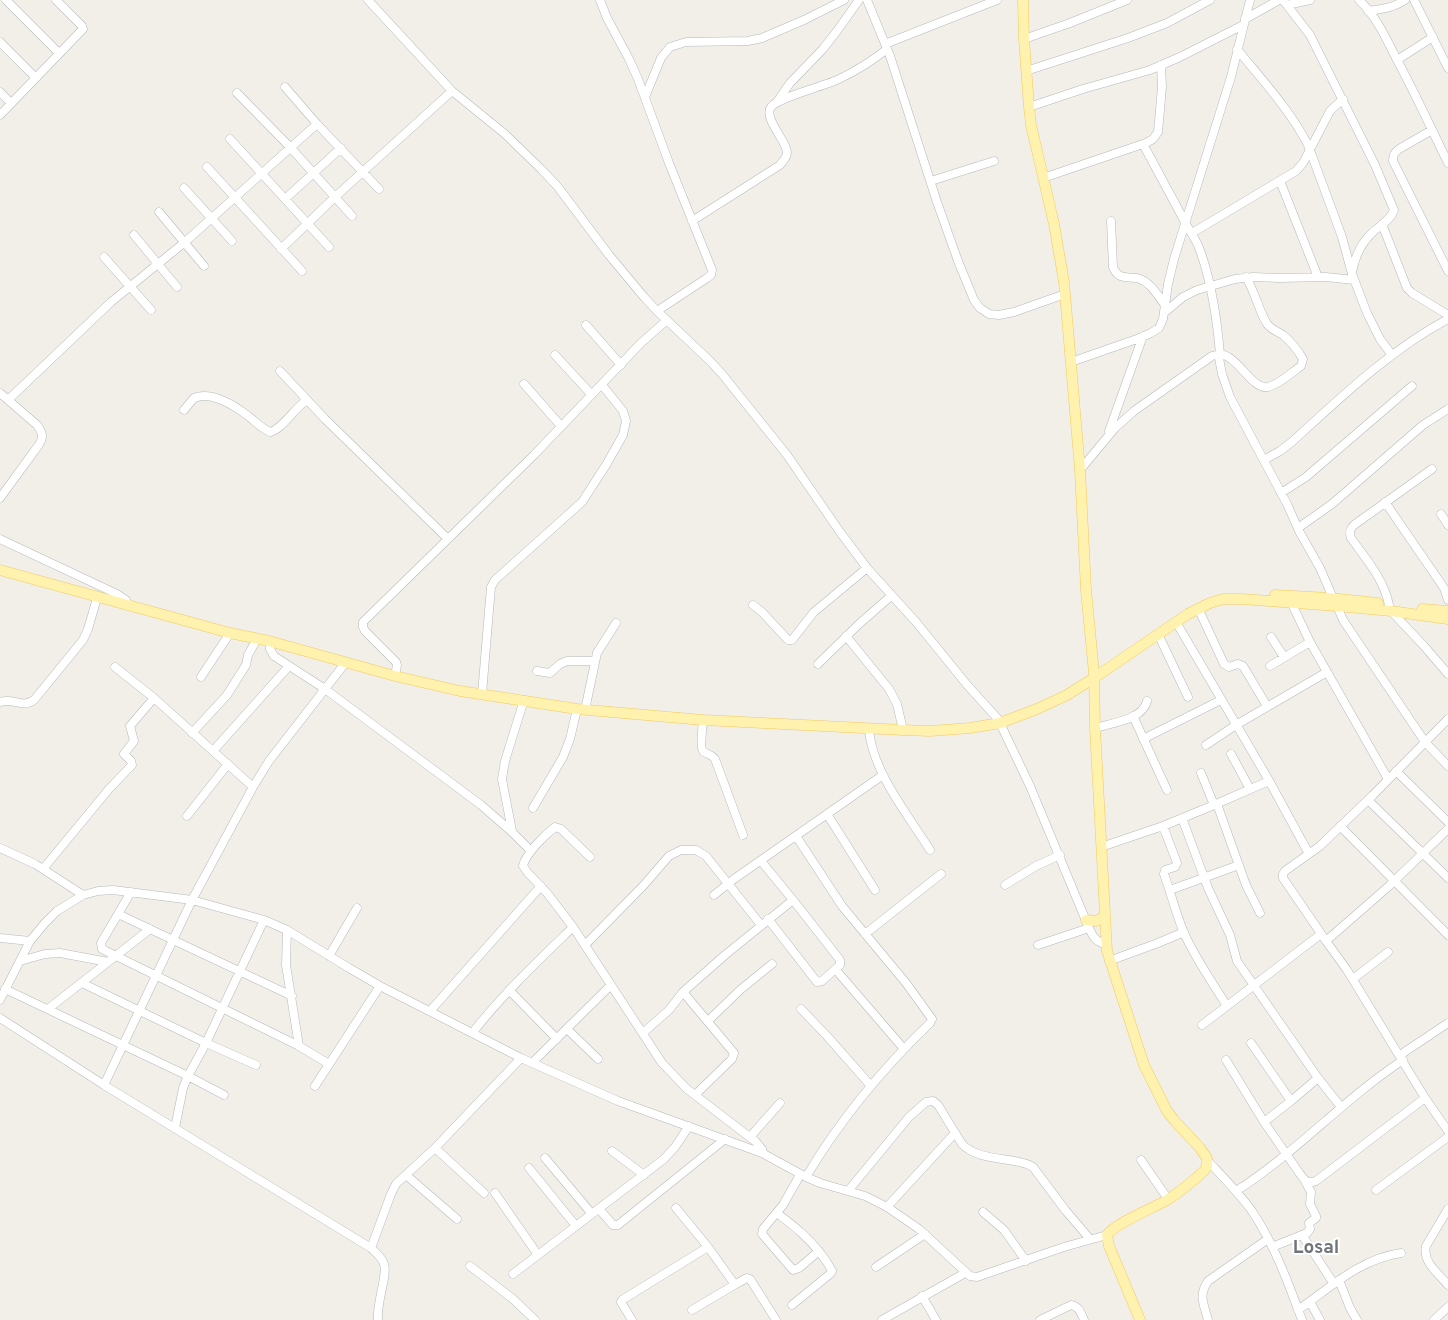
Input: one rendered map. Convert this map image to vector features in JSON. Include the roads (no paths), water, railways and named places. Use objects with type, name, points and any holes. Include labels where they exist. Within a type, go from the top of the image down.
[{"type":"main road","points":[[1023,0],[1029,107],[1035,146],[1054,224],[1065,294],[1071,362],[1080,470],[1086,590],[1094,675],[1106,944],[1109,961],[1144,1065],[1161,1101],[1174,1120],[1200,1148],[1208,1161],[1204,1171],[1168,1199],[1108,1232],[1109,1246],[1140,1320]]},
{"type":"main road","points":[[0,570],[97,598],[445,688],[581,709],[703,720],[930,731],[985,725],[999,721],[1050,698],[1094,675],[1198,608],[1210,603],[1223,599],[1335,602]]},
{"type":"main road","points":[[1094,675],[1145,636],[1191,606],[1207,598],[1219,595],[1244,593],[1390,608],[1448,611]]},
{"type":"main road","points":[[1390,608],[1448,619]]},
{"type":"main road","points":[[1088,924],[1104,917]]},
{"type":"street","points":[[6,0],[59,53]]},
{"type":"street","points":[[0,115],[83,29],[56,0]]},
{"type":"street","points":[[368,0],[452,91],[504,134],[558,187],[618,267],[657,311],[710,361],[787,455],[867,568],[916,622],[999,721],[1060,855],[1088,924],[1097,940],[1100,943],[1106,944]]},
{"type":"street","points":[[600,0],[645,97],[668,163],[712,270],[711,275],[657,311]]},
{"type":"street","points":[[645,97],[661,58],[670,46],[686,42],[762,38],[844,0]]},
{"type":"street","points":[[692,221],[780,165],[786,158],[785,146],[770,116],[772,107],[790,83],[838,31],[859,0]]},
{"type":"street","points":[[867,0],[886,46],[958,262],[974,300],[980,308],[989,314],[999,316],[1065,294]]},
{"type":"street","points":[[776,103],[838,80],[877,57],[886,46],[997,0]]},
{"type":"street","points":[[1024,39],[1127,0]]},
{"type":"street","points":[[1026,71],[1136,35],[1167,22],[1210,0]]},
{"type":"street","points":[[1071,362],[1143,336],[1158,328],[1163,319],[1174,259],[1231,77],[1250,0]]},
{"type":"street","points":[[1029,107],[1161,65],[1244,22],[1279,0]]},
{"type":"street","points":[[1285,3],[1310,0]]},
{"type":"street","points":[[1359,0],[1378,24],[1448,162]]},
{"type":"street","points":[[1368,10],[1387,9],[1405,0]]},
{"type":"street","points":[[1414,0],[1445,56],[1448,68]]},
{"type":"street","points":[[1285,3],[1310,35],[1343,99],[1394,210],[1393,214],[1370,234],[1360,247],[1355,257],[1353,277]]},
{"type":"street","points":[[1397,60],[1433,37]]},
{"type":"street","points":[[0,42],[36,78]]},
{"type":"street","points":[[1238,49],[1301,132],[1310,150],[1342,237],[1353,277],[1372,327],[1392,356]]},
{"type":"street","points":[[1043,178],[1153,139],[1158,132],[1162,87],[1161,65]]},
{"type":"street","points":[[286,86],[318,124],[379,189]]},
{"type":"street","points":[[281,249],[335,197],[452,91]]},
{"type":"street","points":[[0,92],[11,104]]},
{"type":"street","points":[[237,93],[352,216]]},
{"type":"street","points":[[1192,234],[1296,171],[1303,163],[1330,111],[1343,99]]},
{"type":"street","points":[[8,400],[111,302],[212,219],[318,124]]},
{"type":"street","points":[[1432,130],[1399,149],[1393,156],[1393,161],[1448,271]]},
{"type":"street","points":[[230,139],[330,247]]},
{"type":"street","points":[[1143,144],[1200,252],[1216,317],[1222,374],[1230,397],[1320,568],[1344,620],[1425,742],[1448,766]]},
{"type":"street","points":[[285,199],[341,148]]},
{"type":"street","points":[[931,181],[994,161]]},
{"type":"street","points":[[207,167],[302,271]]},
{"type":"street","points":[[1280,181],[1318,277]]},
{"type":"street","points":[[184,188],[232,241]]},
{"type":"street","points":[[159,212],[204,266]]},
{"type":"street","points":[[1111,221],[1113,267],[1115,272],[1123,277],[1140,279],[1145,282],[1152,288],[1164,309]]},
{"type":"street","points":[[1382,224],[1407,288],[1448,315]]},
{"type":"street","points":[[134,235],[177,287]]},
{"type":"street","points":[[104,257],[151,310]]},
{"type":"street","points":[[1164,309],[1197,290],[1246,277],[1353,277]]},
{"type":"street","points":[[1080,470],[1115,428],[1134,411],[1212,356],[1220,354],[1229,358],[1256,384],[1262,387],[1268,387],[1277,383],[1301,366],[1303,362],[1302,357],[1293,345],[1266,322],[1246,277]]},
{"type":"street","points":[[1264,460],[1286,446],[1392,356],[1425,332],[1448,319]]},
{"type":"street","points":[[395,676],[396,662],[365,631],[362,622],[448,540],[602,385],[641,343],[666,320]]},
{"type":"street","points":[[586,325],[621,365]]},
{"type":"street","points":[[1108,436],[1143,336]]},
{"type":"street","points":[[555,355],[592,394]]},
{"type":"street","points":[[280,371],[448,540]]},
{"type":"street","points":[[524,384],[561,426]]},
{"type":"street","points":[[482,694],[491,587],[495,580],[582,502],[623,435],[626,416],[602,385]]},
{"type":"street","points":[[1280,493],[1306,477],[1412,386]]},
{"type":"street","points":[[0,393],[36,425],[43,436],[42,441],[0,498]]},
{"type":"street","points":[[184,410],[194,398],[202,396],[214,398],[240,410],[270,432],[278,428],[299,405],[307,400]]},
{"type":"street","points":[[1298,528],[1332,504],[1423,425],[1448,409]]},
{"type":"street","points":[[1432,469],[1354,525],[1350,529],[1350,533],[1351,538],[1383,584],[1390,608],[1448,674]]},
{"type":"street","points":[[1385,502],[1444,588],[1448,600]]},
{"type":"street","points":[[1442,514],[1448,525]]},
{"type":"street","points":[[0,539],[117,594],[126,600],[129,606]]},
{"type":"street","points":[[753,605],[788,640],[792,640],[814,612],[867,568]]},
{"type":"street","points":[[818,664],[891,596]]},
{"type":"street","points":[[0,702],[8,700],[25,704],[34,700],[83,640],[97,598]]},
{"type":"street","points":[[1291,602],[1310,642],[1388,779]]},
{"type":"street","points":[[1198,608],[1224,664],[1229,668],[1238,664],[1243,666],[1267,706]]},
{"type":"street","points":[[1176,622],[1310,854]]},
{"type":"street","points":[[533,808],[563,756],[581,709],[600,647],[616,623]]},
{"type":"street","points":[[201,677],[230,633]]},
{"type":"street","points":[[1158,634],[1188,697]]},
{"type":"street","points":[[846,636],[889,688],[897,704],[903,730]]},
{"type":"street","points":[[1271,637],[1284,657]]},
{"type":"street","points":[[192,732],[227,694],[246,664],[248,655],[257,639]]},
{"type":"street","points":[[269,642],[271,653],[274,656],[325,689],[482,805],[531,850]]},
{"type":"street","points":[[1270,666],[1310,642]]},
{"type":"street","points":[[538,671],[550,673],[560,664],[567,661],[595,662]]},
{"type":"street","points":[[104,1086],[192,900],[253,786],[346,662]]},
{"type":"street","points":[[213,751],[289,666]]},
{"type":"street","points":[[115,667],[154,698],[253,786]]},
{"type":"street","points":[[1206,745],[1267,706],[1327,672]]},
{"type":"street","points":[[43,869],[109,789],[132,765],[131,761],[124,754],[134,741],[130,726],[154,698]]},
{"type":"street","points":[[512,832],[502,779],[505,761],[524,700]]},
{"type":"street","points":[[1143,739],[1222,700]]},
{"type":"street","points":[[1095,728],[1140,714],[1146,702]]},
{"type":"street","points":[[1133,716],[1167,790]]},
{"type":"street","points":[[1448,719],[1368,800],[1310,854],[1283,874],[1283,878],[1353,979],[1425,1098],[1448,1130]]},
{"type":"street","points":[[703,720],[702,750],[715,759],[743,835]]},
{"type":"street","points":[[869,729],[872,745],[883,775],[930,850]]},
{"type":"street","points":[[1230,754],[1250,789]]},
{"type":"street","points":[[188,816],[228,764]]},
{"type":"street","points":[[1396,771],[1448,822]]},
{"type":"street","points":[[1201,774],[1246,885],[1260,913]]},
{"type":"street","points":[[714,895],[883,775]]},
{"type":"street","points":[[1101,847],[1163,826],[1269,781]]},
{"type":"street","points":[[1368,800],[1448,878]]},
{"type":"street","points":[[827,814],[875,890]]},
{"type":"street","points":[[1182,818],[1204,877],[1230,935],[1236,961],[1318,1078],[1342,1107]]},
{"type":"street","points":[[590,857],[555,826],[531,850],[523,866],[573,927],[662,1063],[695,1095],[760,1146],[762,1154]]},
{"type":"street","points":[[1163,826],[1177,863],[1175,867],[1164,872],[1184,932],[1227,1006]]},
{"type":"street","points":[[1340,826],[1448,935]]},
{"type":"street","points":[[1326,941],[1394,882],[1448,829]]},
{"type":"street","points":[[796,836],[839,902],[932,1019],[871,1086],[840,1125],[777,1213],[763,1229],[762,1234],[792,1269],[796,1270],[819,1251]]},
{"type":"street","points":[[0,848],[43,869],[83,895]]},
{"type":"street","points":[[585,945],[669,856],[681,850],[696,850],[710,860],[761,925]]},
{"type":"street","points":[[1005,885],[1036,866],[1060,855]]},
{"type":"street","points":[[761,861],[840,960],[841,964],[822,981],[817,982],[768,919]]},
{"type":"street","points":[[1170,890],[1239,865]]},
{"type":"street","points":[[865,934],[941,874]]},
{"type":"street","points":[[431,1010],[541,886]]},
{"type":"street","points":[[0,1000],[30,941],[58,911],[83,895],[98,891],[114,890],[192,900],[264,920],[287,930],[380,986],[431,1010],[521,1058],[618,1101],[725,1139],[762,1154],[803,1176],[888,1207],[925,1234],[970,1276],[977,1277],[1107,1235]]},
{"type":"street","points":[[131,892],[101,944],[102,949],[299,1046],[329,1064]]},
{"type":"street","points":[[643,1034],[669,1010],[683,992],[734,947],[793,900]]},
{"type":"street","points":[[329,956],[357,908]]},
{"type":"street","points":[[118,914],[292,996]]},
{"type":"street","points":[[175,1128],[188,1076],[206,1043],[264,920]]},
{"type":"street","points":[[1038,945],[1088,924]]},
{"type":"street","points":[[473,1032],[509,990],[573,927]]},
{"type":"street","points":[[48,1009],[150,929]]},
{"type":"street","points":[[287,930],[286,965],[299,1046]]},
{"type":"street","points":[[1109,961],[1184,932]]},
{"type":"street","points":[[1202,1025],[1321,934]]},
{"type":"street","points":[[0,938],[30,941]]},
{"type":"street","points":[[1353,979],[1388,952]]},
{"type":"street","points":[[20,961],[45,954],[60,953],[108,962]]},
{"type":"street","points":[[708,1021],[740,990],[772,964]]},
{"type":"street","points":[[836,970],[904,1049]]},
{"type":"street","points":[[82,983],[256,1065]]},
{"type":"street","points":[[533,1062],[611,985]]},
{"type":"street","points":[[314,1086],[380,986]]},
{"type":"street","points":[[5,989],[224,1095]]},
{"type":"street","points":[[509,990],[557,1039]]},
{"type":"street","points":[[683,992],[732,1050],[734,1056],[695,1095]]},
{"type":"street","points":[[801,1009],[871,1086]]},
{"type":"street","points":[[0,1018],[104,1086],[371,1248],[381,1257],[385,1268],[378,1304],[378,1320]]},
{"type":"street","points":[[1236,1191],[1258,1177],[1375,1079],[1448,1023]]},
{"type":"street","points":[[567,1029],[598,1059]]},
{"type":"street","points":[[1251,1043],[1291,1101]]},
{"type":"street","points":[[371,1248],[393,1189],[521,1058]]},
{"type":"street","points":[[1208,1320],[1202,1298],[1203,1289],[1208,1281],[1270,1243],[1302,1235],[1309,1231],[1309,1223],[1315,1220],[1316,1216],[1310,1204],[1311,1192],[1306,1181],[1264,1122],[1226,1060]]},
{"type":"street","points":[[1264,1122],[1318,1078]]},
{"type":"street","points":[[1306,1181],[1310,1183],[1316,1181],[1425,1098]]},
{"type":"street","points":[[848,1191],[909,1117],[926,1102],[933,1101],[938,1105],[967,1149],[976,1153],[1028,1163],[1033,1167],[1090,1239]]},
{"type":"street","points":[[750,1137],[780,1103]]},
{"type":"street","points":[[513,1274],[670,1154],[689,1126]]},
{"type":"street","points":[[888,1207],[955,1133]]},
{"type":"street","points":[[1376,1190],[1448,1137]]},
{"type":"street","points":[[599,1209],[613,1225],[618,1225],[725,1139]]},
{"type":"street","points":[[434,1148],[484,1193]]},
{"type":"street","points":[[612,1151],[644,1175]]},
{"type":"street","points":[[545,1158],[592,1214]]},
{"type":"street","points":[[1142,1160],[1168,1199]]},
{"type":"street","points":[[1208,1161],[1252,1211],[1270,1243],[1302,1320]]},
{"type":"street","points":[[529,1168],[576,1226]]},
{"type":"street","points":[[406,1174],[457,1218]]},
{"type":"street","points":[[495,1192],[538,1255]]},
{"type":"street","points":[[676,1208],[708,1246],[736,1284]]},
{"type":"street","points":[[1448,1209],[1424,1251],[1427,1261],[1448,1285]]},
{"type":"street","points":[[984,1212],[1004,1230],[1026,1261]]},
{"type":"street","points":[[777,1213],[799,1229],[819,1251],[832,1271],[792,1304]]},
{"type":"street","points":[[876,1267],[925,1234]]},
{"type":"street","points":[[1302,1235],[1337,1282],[1357,1320]]},
{"type":"street","points":[[632,1320],[622,1305],[622,1300],[708,1246]]},
{"type":"street","points":[[1298,1310],[1352,1271],[1385,1256],[1401,1252]]},
{"type":"street","points":[[470,1266],[513,1299],[535,1320]]},
{"type":"street","points":[[882,1320],[965,1273]]},
{"type":"street","points":[[692,1310],[747,1278],[750,1279],[774,1318],[765,1320]]},
{"type":"street","points":[[922,1296],[936,1320]]},
{"type":"street","points":[[1310,1302],[1320,1320]]},
{"type":"street","points":[[1040,1320],[1071,1305],[1078,1308],[1084,1320]]},
{"type":"street","points":[[1434,1320],[1444,1317],[1448,1308]]},
{"type":"district","name":"Losal","points":[[1316,1249]]}]
